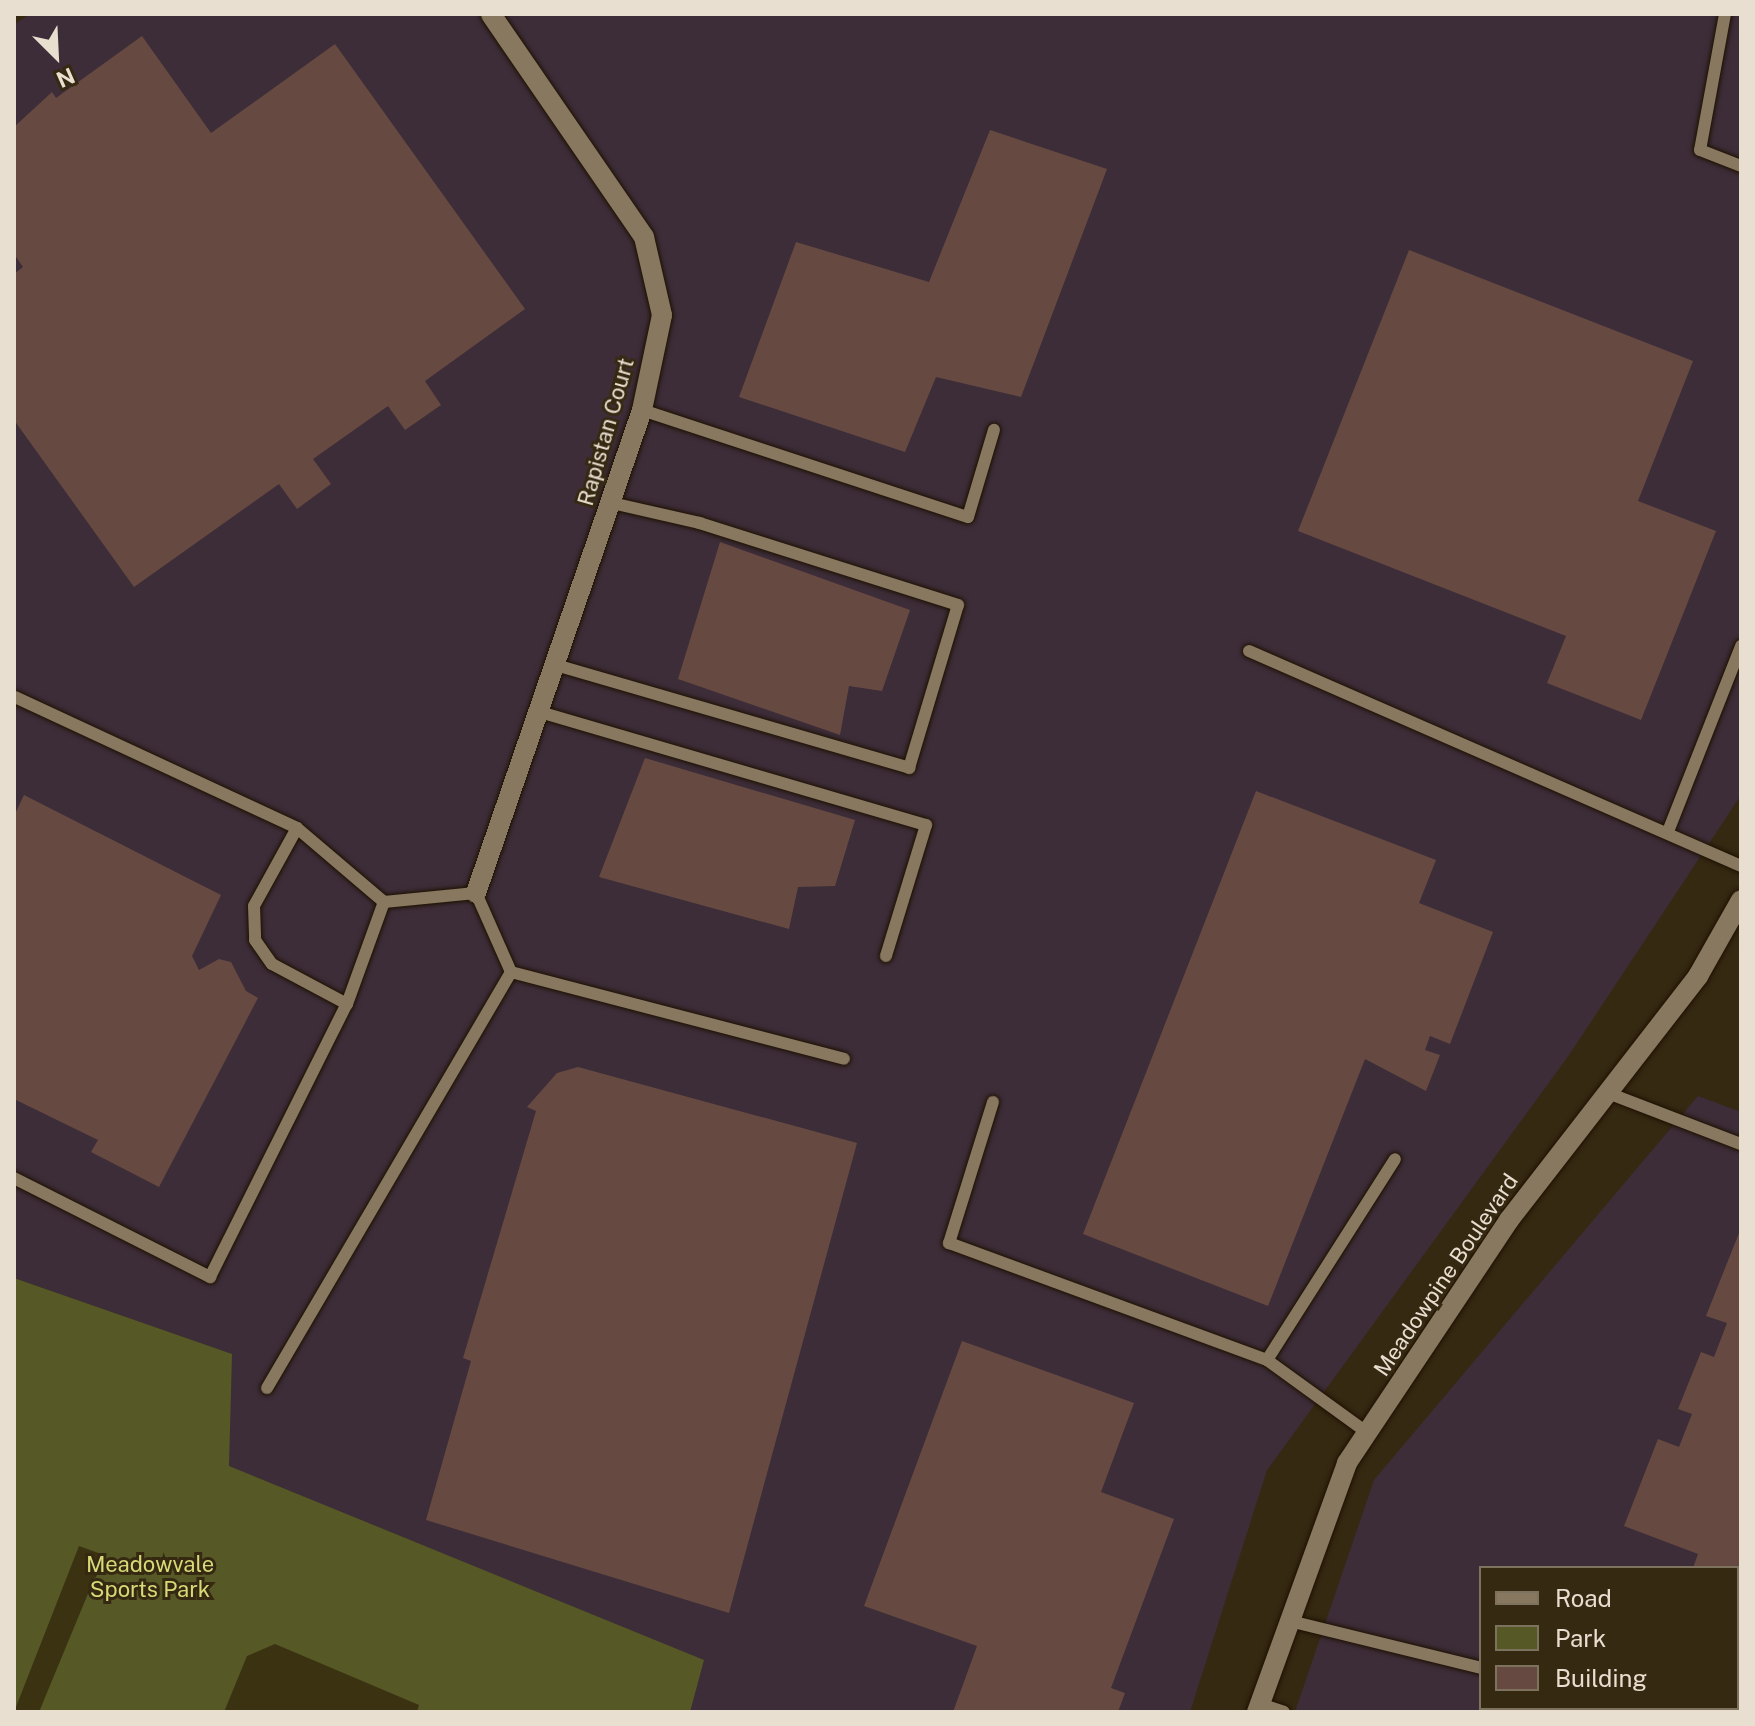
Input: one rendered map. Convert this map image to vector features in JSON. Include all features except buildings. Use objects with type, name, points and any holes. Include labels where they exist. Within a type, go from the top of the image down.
[{"type":"street","name":"Rapistan Court","points":[[476,893],[543,713],[642,410],[662,315],[644,237],[491,14]]},
{"type":"street","name":"Meadowpine Boulevard","points":[[1258,1708],[1347,1463],[1509,1220],[1698,976],[1741,900]]},
{"type":"lane","points":[[1725,14],[1700,150],[1741,166]]},
{"type":"lane","points":[[642,410],[968,517],[994,430]]},
{"type":"lane","points":[[559,666],[909,768],[958,605],[700,523],[612,503]]},
{"type":"lane","points":[[1669,829],[1741,646]]},
{"type":"lane","points":[[1249,651],[1669,829],[1741,866]]},
{"type":"lane","points":[[15,697],[297,828],[384,902],[476,893],[511,972]]},
{"type":"lane","points":[[543,713],[926,825],[886,956]]},
{"type":"lane","points":[[297,828],[254,906],[255,940],[272,964],[347,1004]]},
{"type":"lane","points":[[14,1178],[210,1277],[347,1004],[384,902]]},
{"type":"lane","points":[[511,972],[844,1059]]},
{"type":"lane","points":[[267,1388],[511,972]]},
{"type":"lane","points":[[1608,1093],[1741,1144]]},
{"type":"lane","points":[[993,1102],[949,1243],[1267,1360],[1368,1433]]},
{"type":"lane","points":[[1267,1360],[1395,1159]]},
{"type":"lane","points":[[1290,1621],[1479,1668]]},
{"type":"lane","points":[[1258,1708],[1284,1712]]},
{"type":"shaded area","points":[[30,14],[1741,14],[1741,795],[1569,1055],[1267,1470],[1190,1712],[690,1712],[703,1660],[228,1466],[231,1354],[14,1278],[14,25]]},
{"type":"shaded area","points":[[1698,1096],[1741,1112],[1741,1712],[1295,1712],[1374,1480]]},
{"type":"green space","name":"Meadowvale Sports Park","points":[[14,1278],[232,1354],[229,1466],[704,1660],[690,1712],[14,1712]]},
{"type":"sand","points":[[79,1546],[104,1555],[39,1712],[14,1712]]},
{"type":"sand","points":[[275,1644],[419,1705],[417,1712],[224,1712],[247,1656]]}]
